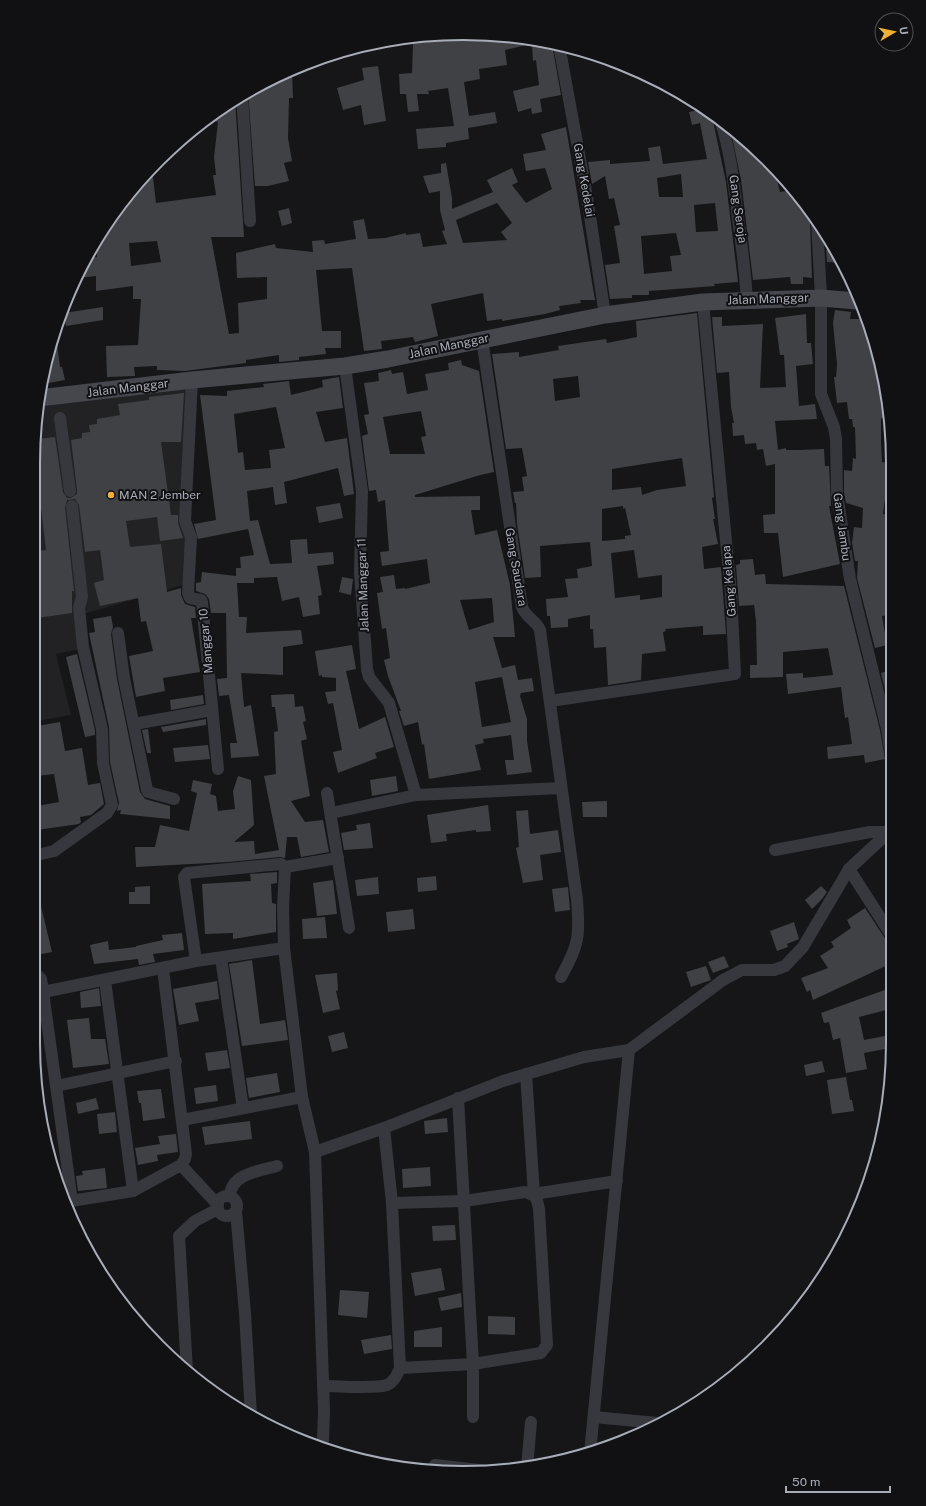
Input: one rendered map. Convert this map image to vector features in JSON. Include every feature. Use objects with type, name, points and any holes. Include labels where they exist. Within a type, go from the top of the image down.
[{"type":"main road","name":"Jalan Manggar","points":[[46,397],[192,380],[345,366],[396,358],[605,314],[703,302],[747,299],[821,298],[854,301]]},
{"type":"street","name":"Gang Kedelai","points":[[560,51],[587,197],[605,314]]},
{"type":"street","points":[[242,103],[250,220]]},
{"type":"street","name":"Gang Seroja","points":[[723,129],[729,147],[734,177],[744,254],[747,299]]},
{"type":"street","name":"Gang Jambu","points":[[818,232],[821,298],[821,394],[834,427],[836,439],[837,494],[850,579],[886,725]]},
{"type":"street","name":"Gang Kelapa","points":[[550,701],[735,674],[731,593],[703,302]]},
{"type":"street","name":"Gang Saudara","points":[[482,339],[520,596],[525,613],[537,624],[540,630],[577,900],[579,929],[574,953],[561,977]]},
{"type":"street","name":"Jalan Manggar 11","points":[[345,366],[362,491],[360,573],[367,669],[369,677],[389,704],[416,795]]},
{"type":"street","name":"Manggar 10","points":[[192,380],[185,521],[191,537],[188,593],[190,598],[201,600],[202,602],[218,769]]},
{"type":"street","points":[[60,418],[70,491]]},
{"type":"street","points":[[40,854],[54,851],[107,814],[112,805],[103,763],[102,728],[83,647],[79,608],[82,597],[72,506]]},
{"type":"street","points":[[118,633],[124,678],[148,792],[174,799]]},
{"type":"street","points":[[134,724],[212,710]]},
{"type":"street","points":[[331,813],[416,795],[561,788]]},
{"type":"street","points":[[327,793],[349,928]]},
{"type":"street","points":[[775,850],[870,832],[886,832]]},
{"type":"street","points":[[314,1146],[384,1128],[458,1098],[526,1074],[584,1057],[629,1050],[722,980],[742,970],[774,970],[785,966],[803,947],[852,873],[886,836]]},
{"type":"street","points":[[196,961],[185,875],[187,873],[281,864],[285,867],[338,858]]},
{"type":"street","points":[[285,867],[283,908],[284,948],[302,1097],[314,1146],[324,1386],[323,1440],[322,1442]]},
{"type":"street","points":[[852,873],[886,927]]},
{"type":"street","points":[[43,992],[163,969],[196,961],[284,948]]},
{"type":"street","points":[[221,958],[243,1108]]},
{"type":"street","points":[[71,1202],[133,1191],[183,1162],[186,1154],[176,1061],[163,969]]},
{"type":"street","points":[[40,978],[56,1086],[67,1192]]},
{"type":"street","points":[[105,980],[133,1191]]},
{"type":"street","points":[[591,1446],[629,1050]]},
{"type":"street","points":[[56,1086],[176,1061]]},
{"type":"street","points":[[400,1368],[473,1364],[541,1353],[546,1349],[539,1209],[537,1199],[534,1194],[526,1074]]},
{"type":"street","points":[[182,1120],[302,1097]]},
{"type":"street","points":[[458,1098],[473,1364],[473,1417]]},
{"type":"street","points":[[324,1386],[362,1387],[387,1385],[396,1378],[400,1368],[392,1203],[384,1128]]},
{"type":"street","points":[[183,1162],[224,1216],[229,1216],[236,1211]]},
{"type":"street","points":[[230,1196],[231,1188],[237,1180],[247,1175],[277,1166]]},
{"type":"street","points":[[392,1203],[464,1201],[525,1192],[534,1194],[617,1181]]},
{"type":"street","points":[[187,1363],[179,1236],[195,1221],[218,1207],[222,1198],[230,1196]]},
{"type":"street","points":[[230,1196],[237,1202],[236,1211],[245,1313],[247,1407]]},
{"type":"street","points":[[594,1417],[649,1422]]},
{"type":"street","points":[[528,1461],[531,1422]]},
{"type":"shaded area","name":"MAN 2 Jember","points":[[186,389],[186,584],[77,616],[80,649],[56,654],[71,715],[40,720],[40,463],[45,404]]},
{"type":"building","points":[[463,40],[491,41],[527,45],[505,50],[507,65],[479,69],[480,79],[464,82],[469,116],[495,112],[497,123],[468,128],[469,139],[446,143],[446,147],[418,149],[416,129],[454,126],[448,88],[428,91],[429,94],[417,94],[419,111],[408,112],[406,94],[400,94],[399,74],[412,73],[413,44],[435,41]]},
{"type":"building","points":[[532,46],[553,50],[561,95],[540,99],[542,112],[532,114],[531,108],[518,112],[513,91],[539,85],[536,60],[533,61]]},
{"type":"building","points":[[378,66],[386,121],[364,125],[361,105],[343,110],[337,88],[364,80],[362,68]]},
{"type":"building","points":[[292,76],[293,98],[289,98],[288,138],[292,161],[284,163],[289,181],[268,186],[255,186],[249,99]]},
{"type":"building","points":[[235,107],[244,237],[211,237],[229,334],[239,333],[238,303],[267,299],[267,277],[237,278],[236,253],[275,244],[276,248],[313,252],[312,241],[324,240],[325,244],[356,239],[353,221],[364,219],[368,239],[385,238],[406,233],[406,235],[420,233],[423,247],[447,244],[442,231],[445,230],[440,210],[440,191],[429,193],[423,176],[441,173],[441,164],[446,163],[452,198],[452,209],[493,192],[487,180],[512,168],[518,182],[512,185],[526,203],[552,189],[545,168],[526,171],[523,154],[546,150],[541,134],[566,127],[595,300],[580,300],[581,303],[559,306],[560,310],[502,321],[502,319],[487,321],[483,293],[431,304],[438,336],[415,342],[413,337],[381,341],[382,349],[364,351],[352,268],[316,270],[322,331],[341,331],[341,348],[325,348],[326,354],[299,357],[299,360],[279,362],[279,355],[246,360],[246,363],[185,371],[157,370],[157,366],[134,367],[135,376],[107,377],[106,346],[138,345],[141,299],[133,299],[133,286],[96,291],[96,276],[83,277],[94,257],[97,257],[97,252],[111,228],[127,205],[153,176],[156,203],[216,195],[213,175],[216,175],[214,157],[218,122],[215,121]],"holes":[[[497,203],[512,223],[501,232],[507,240],[463,243],[456,220]],[[157,241],[161,262],[131,266],[129,243]]]},
{"type":"building","points":[[697,110],[713,122],[726,182],[738,282],[714,284],[715,286],[649,291],[649,295],[632,295],[632,298],[610,299],[605,265],[620,263],[614,226],[620,225],[614,198],[609,199],[605,176],[592,184],[588,162],[610,160],[610,164],[650,161],[648,148],[660,146],[663,164],[707,159],[700,123],[692,125],[689,112]],"holes":[[[681,174],[683,197],[659,197],[657,178]],[[715,203],[718,231],[696,232],[694,205]],[[676,233],[681,255],[670,256],[672,271],[644,274],[641,236]]]},
{"type":"building","points":[[732,136],[777,180],[780,192],[787,191],[810,221],[812,278],[803,277],[803,284],[791,284],[790,277],[753,280],[741,180]]},
{"type":"building","points":[[289,208],[292,223],[282,226],[278,211]]},
{"type":"building","points":[[826,250],[828,250],[835,263],[827,262]]},
{"type":"building","points":[[103,307],[103,320],[66,326],[65,319],[68,312]]},
{"type":"building","points":[[835,310],[851,312],[850,319],[861,319],[872,354],[882,408],[882,462],[886,463],[886,492],[883,514],[886,514],[886,616],[882,616],[886,645],[875,648],[857,578],[858,561],[855,561],[852,543],[854,527],[862,528],[863,508],[846,503],[844,493],[844,470],[852,471],[853,458],[856,459],[855,427],[853,427],[852,419],[849,419],[847,402],[837,403],[834,377],[836,377],[837,364],[833,323]]},
{"type":"building","points":[[697,313],[714,497],[712,498],[715,519],[713,519],[718,544],[702,547],[704,569],[721,567],[726,634],[703,635],[703,626],[665,629],[666,631],[663,632],[666,651],[642,654],[641,680],[608,685],[606,647],[594,648],[593,629],[590,629],[590,615],[568,619],[568,627],[551,628],[550,616],[547,616],[546,599],[568,597],[565,579],[578,578],[577,569],[592,566],[590,542],[540,546],[541,577],[525,578],[517,524],[516,503],[513,492],[524,491],[522,477],[527,476],[522,448],[506,449],[492,354],[519,352],[519,357],[559,350],[558,346],[606,339],[607,343],[637,337],[636,321]],"holes":[[[578,376],[580,397],[555,401],[553,379]],[[682,458],[686,486],[657,490],[642,495],[641,487],[612,490],[612,469]],[[623,506],[623,509],[625,508],[631,535],[625,536],[625,539],[602,541],[602,509]],[[634,550],[638,578],[662,575],[662,597],[640,600],[640,595],[615,598],[611,553]]]},
{"type":"building","points":[[806,314],[807,343],[811,343],[813,364],[796,366],[799,406],[815,404],[817,419],[775,421],[778,450],[786,448],[786,450],[824,449],[825,466],[829,466],[831,506],[829,506],[840,564],[783,577],[778,533],[764,533],[763,515],[775,514],[775,464],[766,466],[763,449],[757,450],[756,443],[745,444],[744,435],[733,436],[732,423],[734,423],[731,407],[729,372],[717,373],[712,317],[722,317],[722,326],[763,324],[760,388],[786,387],[784,355],[780,355],[775,318]]},
{"type":"building","points":[[57,344],[60,367],[62,367],[65,380],[48,383]]},
{"type":"building","points":[[461,360],[462,365],[479,371],[494,472],[415,495],[415,497],[480,496],[480,510],[471,510],[475,535],[497,530],[510,585],[515,637],[493,637],[502,668],[515,665],[518,680],[532,678],[534,691],[521,693],[520,696],[527,719],[527,741],[532,772],[507,775],[505,760],[514,760],[511,735],[483,739],[484,743],[475,745],[481,770],[429,779],[424,744],[422,745],[418,722],[404,726],[399,711],[401,711],[388,676],[384,660],[390,658],[386,628],[382,629],[377,593],[383,592],[380,577],[394,575],[396,589],[405,589],[430,583],[427,559],[382,566],[380,552],[389,551],[385,500],[378,502],[376,490],[369,491],[362,436],[368,434],[364,415],[369,414],[364,383],[379,381],[378,373],[391,370],[392,374],[403,372],[407,394],[428,390],[425,374],[449,370],[448,363]],"holes":[[[421,411],[426,436],[421,437],[425,454],[390,454],[383,417]],[[492,598],[494,622],[469,630],[460,600]],[[502,677],[511,722],[482,727],[475,682]]]},
{"type":"building","points":[[339,377],[343,408],[316,412],[325,442],[347,438],[354,494],[344,496],[338,468],[284,482],[287,503],[275,505],[273,487],[247,491],[250,521],[258,520],[270,564],[292,563],[290,540],[307,539],[308,554],[333,552],[334,564],[317,566],[322,595],[318,596],[320,614],[303,617],[299,597],[282,601],[277,577],[254,578],[254,583],[237,583],[239,617],[247,617],[246,633],[301,630],[303,644],[283,647],[283,675],[241,673],[244,707],[251,705],[259,756],[231,758],[230,743],[237,743],[229,695],[219,696],[217,679],[227,678],[226,613],[211,613],[209,599],[205,594],[196,591],[196,583],[201,582],[202,572],[236,576],[236,568],[241,568],[240,557],[254,555],[248,529],[198,539],[194,524],[216,520],[200,395],[227,396],[227,391],[264,387],[263,384],[289,381],[291,395],[323,387],[322,380]],"holes":[[[276,407],[285,448],[269,450],[271,468],[245,470],[243,452],[238,453],[234,414]]]},
{"type":"building","points":[[184,393],[181,442],[161,442],[171,515],[178,515],[178,523],[183,538],[160,541],[157,517],[126,521],[130,547],[161,544],[167,592],[181,588],[181,595],[185,604],[195,607],[196,618],[191,618],[200,672],[163,678],[165,691],[136,697],[129,656],[153,651],[146,621],[141,622],[138,598],[100,606],[94,583],[104,580],[100,550],[85,552],[79,505],[75,499],[67,500],[65,507],[74,591],[72,591],[72,613],[40,618],[40,551],[46,550],[40,500],[41,439],[55,437],[63,492],[67,498],[71,498],[77,494],[77,490],[71,440],[82,438],[82,433],[90,432],[89,425],[97,424],[97,419],[120,415],[118,404],[149,400],[149,397]]},
{"type":"building","points":[[340,503],[343,518],[319,523],[316,507]]},
{"type":"building","points":[[753,559],[755,575],[765,574],[766,584],[844,586],[880,730],[885,759],[865,763],[864,755],[828,759],[827,747],[852,744],[848,717],[845,718],[841,687],[788,694],[786,674],[803,673],[803,678],[833,675],[828,648],[783,652],[783,677],[750,678],[750,665],[757,665],[756,621],[754,605],[739,606],[736,565],[740,564],[740,560]]},
{"type":"building","points":[[342,577],[353,579],[351,595],[339,592]]},
{"type":"building","points":[[111,616],[113,627],[111,634],[117,679],[140,792],[145,799],[170,806],[170,819],[120,814],[121,810],[117,811],[119,803],[110,762],[109,727],[89,633],[95,632],[93,619]]},
{"type":"building","points":[[352,645],[356,669],[346,671],[359,729],[385,717],[394,747],[375,753],[377,758],[338,773],[333,752],[342,750],[333,703],[328,704],[325,692],[336,691],[336,678],[322,677],[322,675],[319,676],[315,651]]},
{"type":"building","points":[[77,654],[95,730],[95,735],[85,737],[66,657]]},
{"type":"building","points":[[886,672],[886,694],[881,673]]},
{"type":"building","points":[[294,694],[295,707],[303,706],[306,721],[303,722],[307,739],[301,741],[310,796],[291,801],[305,822],[323,820],[329,852],[301,857],[297,837],[287,837],[285,858],[280,857],[228,862],[136,867],[135,847],[155,847],[160,825],[189,831],[197,793],[191,791],[193,780],[212,784],[210,794],[216,796],[218,811],[235,809],[233,791],[238,776],[251,780],[254,825],[234,842],[254,841],[255,854],[279,850],[264,776],[276,774],[274,732],[278,731],[275,707],[272,707],[271,695]]},
{"type":"building","points":[[203,695],[204,704],[171,710],[170,700]]},
{"type":"building","points":[[206,719],[206,725],[163,732],[161,727]]},
{"type":"building","points":[[60,722],[65,751],[82,748],[88,785],[100,783],[104,804],[91,815],[80,817],[81,822],[79,824],[40,830],[40,805],[59,802],[54,774],[40,776],[40,725]]},
{"type":"building","points":[[148,729],[151,753],[147,753],[142,730]]},
{"type":"building","points":[[208,745],[210,759],[175,762],[173,748]]},
{"type":"building","points":[[396,776],[398,791],[372,796],[370,780]]},
{"type":"building","points":[[607,801],[607,817],[583,817],[582,802]]},
{"type":"building","points":[[488,805],[491,831],[476,832],[476,830],[446,834],[447,841],[431,843],[427,815]]},
{"type":"building","points":[[528,810],[530,834],[558,830],[561,852],[540,855],[543,880],[523,883],[516,848],[519,847],[516,811]]},
{"type":"building","points":[[370,823],[373,848],[344,850],[341,833],[357,830],[356,825]]},
{"type":"building","points":[[277,872],[277,883],[271,884],[272,903],[276,904],[276,932],[233,939],[233,933],[205,934],[202,884],[251,881],[250,874]]},
{"type":"building","points":[[436,876],[437,890],[418,892],[417,878]]},
{"type":"building","points":[[378,877],[379,894],[357,896],[355,880]]},
{"type":"building","points":[[333,880],[337,914],[317,916],[313,883]]},
{"type":"building","points":[[150,886],[150,904],[129,904],[129,892],[135,892],[135,887]]},
{"type":"building","points":[[821,886],[827,892],[812,909],[805,900]]},
{"type":"building","points":[[568,887],[570,910],[555,912],[552,889]]},
{"type":"building","points":[[40,906],[52,952],[40,954]]},
{"type":"building","points":[[865,908],[886,940],[886,966],[813,1000],[810,990],[807,992],[801,978],[828,968],[820,956],[834,947],[831,942],[851,928],[847,920]]},
{"type":"building","points":[[413,909],[415,929],[388,932],[386,912]]},
{"type":"building","points":[[325,917],[327,938],[303,939],[302,919]]},
{"type":"building","points":[[794,922],[799,939],[787,944],[788,947],[777,951],[770,931]]},
{"type":"building","points":[[182,933],[184,950],[153,954],[155,962],[139,965],[138,959],[94,964],[90,945],[108,941],[109,950],[136,947],[163,940],[162,935]]},
{"type":"building","points":[[724,956],[729,967],[713,973],[708,962]]},
{"type":"building","points":[[252,960],[260,1024],[285,1020],[288,1040],[242,1046],[229,964]]},
{"type":"building","points":[[706,966],[711,980],[691,987],[686,972]]},
{"type":"building","points":[[337,973],[338,990],[336,991],[340,1009],[323,1013],[315,975]]},
{"type":"building","points":[[217,981],[219,999],[195,1003],[199,1021],[179,1025],[173,989]]},
{"type":"building","points":[[99,988],[101,1006],[81,1008],[80,992]]},
{"type":"building","points":[[886,989],[886,1010],[859,1017],[864,1040],[886,1036],[886,1049],[864,1053],[867,1069],[846,1073],[840,1038],[833,1040],[829,1022],[824,1023],[821,1013]]},
{"type":"building","points":[[89,1018],[91,1039],[105,1039],[109,1064],[73,1068],[67,1020]]},
{"type":"building","points":[[344,1032],[348,1048],[332,1052],[328,1036]]},
{"type":"building","points":[[227,1050],[230,1068],[208,1071],[205,1053]]},
{"type":"building","points":[[822,1061],[825,1072],[806,1076],[804,1065]]},
{"type":"building","points":[[277,1073],[280,1092],[249,1098],[246,1078]]},
{"type":"building","points":[[846,1077],[850,1100],[852,1100],[854,1111],[832,1114],[827,1080]]},
{"type":"building","points":[[216,1085],[218,1101],[196,1104],[194,1088]]},
{"type":"building","points":[[161,1089],[165,1118],[143,1121],[141,1103],[139,1103],[137,1091]]},
{"type":"building","points":[[96,1098],[99,1109],[78,1114],[76,1103]]},
{"type":"building","points":[[115,1112],[117,1132],[99,1134],[97,1114]]},
{"type":"building","points":[[447,1118],[448,1132],[425,1134],[424,1121]]},
{"type":"building","points":[[250,1121],[252,1139],[205,1145],[202,1127]]},
{"type":"building","points":[[176,1134],[178,1152],[157,1155],[158,1161],[138,1165],[135,1148],[160,1144],[158,1136]]},
{"type":"building","points":[[430,1167],[431,1186],[403,1188],[402,1169]]},
{"type":"building","points":[[105,1168],[107,1188],[78,1191],[76,1176],[83,1175],[82,1171]]},
{"type":"building","points":[[455,1225],[456,1240],[433,1241],[432,1226]]},
{"type":"building","points":[[441,1268],[445,1290],[415,1296],[411,1273]]},
{"type":"building","points":[[340,1290],[369,1292],[367,1318],[338,1315]]},
{"type":"building","points":[[461,1293],[462,1307],[441,1311],[438,1298]]},
{"type":"building","points":[[488,1316],[515,1317],[515,1335],[488,1334]]},
{"type":"building","points":[[442,1327],[442,1347],[414,1347],[414,1331]]},
{"type":"building","points":[[391,1335],[392,1349],[364,1354],[361,1340]]},
{"type":"place","name":"MAN 2 Jember","points":[[111,495]]}]
